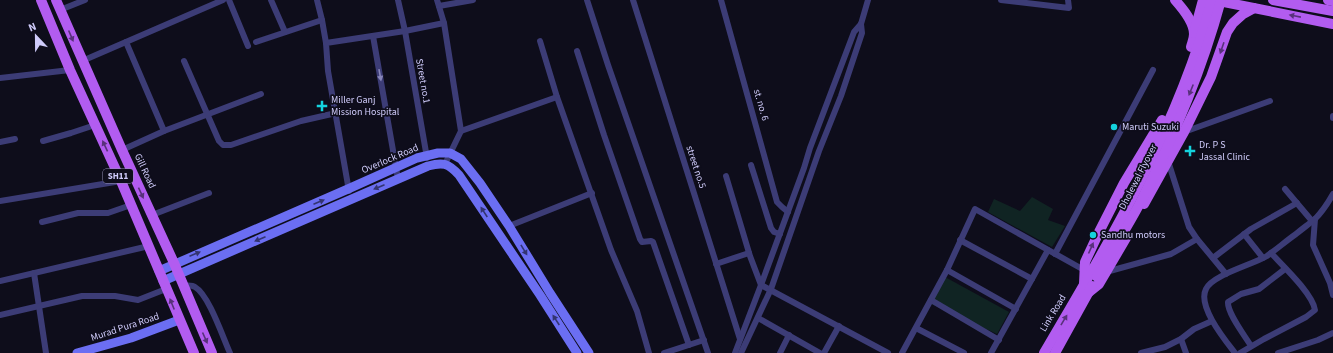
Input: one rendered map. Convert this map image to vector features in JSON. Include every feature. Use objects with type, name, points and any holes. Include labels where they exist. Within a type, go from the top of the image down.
[{"type":"main road","name":"SH11","points":[[41,0],[70,70],[121,181],[194,353]]},
{"type":"main road","name":"Gill Road","points":[[56,0],[82,61],[174,263],[212,353]]},
{"type":"main road","points":[[1175,0],[1183,9],[1192,25],[1194,34]]},
{"type":"main road","points":[[1095,273],[1085,262],[1098,232],[1124,183],[1158,128],[1177,89],[1188,60],[1203,0]]},
{"type":"main road","points":[[1213,0],[1235,2],[1254,8],[1333,24]]},
{"type":"main road","name":"Dholewal Flyover","points":[[1086,289],[1132,200],[1168,122],[1182,88],[1213,0]]},
{"type":"main road","name":"Dholewal Flyover","points":[[1095,273],[1139,203],[1174,132],[1208,42],[1221,0]]},
{"type":"main road","points":[[1273,0],[1333,11]]},
{"type":"main road","points":[[1328,0],[1333,1]]},
{"type":"main road","points":[[1086,289],[1168,161],[1184,132],[1211,77],[1227,32],[1235,2]]},
{"type":"main road","points":[[1227,32],[1233,23],[1243,14],[1254,8]]},
{"type":"main road","name":"Link Road","points":[[1044,353],[1086,289]]},
{"type":"main road","name":"Link Road","points":[[1055,353],[1086,289]]},
{"type":"street","points":[[60,10],[85,0]]},
{"type":"street","points":[[229,0],[248,46]]},
{"type":"street","points":[[271,0],[285,32]]},
{"type":"street","points":[[317,0],[326,43],[328,71],[348,189],[352,199]]},
{"type":"street","name":"Street no.1","points":[[398,0],[405,31],[428,166]]},
{"type":"street","points":[[473,0],[438,3],[444,23],[461,131],[445,164],[453,168],[459,175],[577,353]]},
{"type":"street","points":[[587,0],[612,78],[708,353]]},
{"type":"street","name":"street no.5","points":[[633,0],[740,340]]},
{"type":"street","name":"st. no. 6","points":[[721,0],[778,202],[782,208],[788,212]]},
{"type":"street","points":[[741,353],[771,289],[862,33],[861,24],[868,0]]},
{"type":"street","points":[[1001,0],[1069,8],[1068,0]]},
{"type":"street","points":[[82,61],[218,1]]},
{"type":"street","points":[[256,42],[322,20]]},
{"type":"street","points":[[326,43],[405,31],[444,23]]},
{"type":"street","points":[[735,353],[854,32],[861,24]]},
{"type":"street","points":[[373,36],[398,179]]},
{"type":"street","points":[[540,41],[557,97],[611,250],[637,311],[649,353]]},
{"type":"street","points":[[126,42],[164,131]]},
{"type":"street","points":[[577,51],[640,239],[642,242],[653,242],[689,345]]},
{"type":"street","points":[[184,61],[221,144],[225,146],[301,121],[336,113]]},
{"type":"street","points":[[0,78],[70,70]]},
{"type":"street","points":[[1055,254],[1153,70]]},
{"type":"street","points":[[122,150],[164,131],[260,94]]},
{"type":"street","points":[[461,131],[557,97]]},
{"type":"street","points":[[1184,132],[1270,101]]},
{"type":"street","points":[[43,141],[95,125]]},
{"type":"street","points":[[0,142],[14,139]]},
{"type":"street","name":"Overlock Road","points":[[158,271],[396,167],[438,153],[450,153]]},
{"type":"street","points":[[450,153],[461,159],[472,172],[509,226],[550,293],[590,353]]},
{"type":"street","points":[[1168,161],[1186,221],[1197,239],[1226,274]]},
{"type":"street","name":"Overlock Road","points":[[164,285],[178,274],[428,166],[445,164]]},
{"type":"street","points":[[751,165],[771,228],[774,232],[780,234]]},
{"type":"street","points":[[726,176],[749,253],[761,285],[888,353]]},
{"type":"street","points":[[0,201],[121,181]]},
{"type":"street","points":[[1285,189],[1313,220],[1313,245],[1330,283],[1333,294]]},
{"type":"street","points":[[152,215],[209,193]]},
{"type":"street","points":[[509,226],[592,193]]},
{"type":"street","points":[[1234,353],[1212,321],[1205,304],[1205,290],[1209,284],[1226,274],[1271,253],[1313,220],[1333,194]]},
{"type":"street","points":[[1213,258],[1259,224],[1297,203]]},
{"type":"street","points":[[42,222],[78,213],[108,213],[131,205]]},
{"type":"street","points":[[902,353],[947,270],[975,209],[1055,254],[1095,273],[1171,254],[1197,239]]},
{"type":"street","points":[[283,217],[287,228]]},
{"type":"street","points":[[1244,234],[1263,258]]},
{"type":"street","points":[[960,240],[1032,279]]},
{"type":"street","points":[[216,245],[220,256]]},
{"type":"street","points":[[0,281],[149,246]]},
{"type":"street","points":[[991,353],[1048,250]]},
{"type":"street","points":[[716,264],[749,253]]},
{"type":"street","points":[[1240,353],[1306,318],[1315,310],[1304,290],[1271,253]]},
{"type":"street","points":[[1251,346],[1227,304],[1237,296],[1259,289],[1285,269]]},
{"type":"street","points":[[947,270],[1016,309]]},
{"type":"street","points":[[34,273],[46,353]]},
{"type":"street","points":[[0,315],[82,296],[115,296],[138,300],[164,285]]},
{"type":"street","points":[[183,286],[194,286],[201,292],[209,305],[230,353]]},
{"type":"street","points":[[931,300],[999,340]]},
{"type":"street","points":[[758,318],[820,353]]},
{"type":"street","name":"Murad Pura Road","points":[[77,353],[131,338],[179,320]]},
{"type":"street","points":[[1141,353],[1166,350],[1194,329],[1212,321]]},
{"type":"street","points":[[824,353],[839,326]]},
{"type":"street","points":[[916,328],[964,353]]},
{"type":"street","points":[[1278,353],[1318,340],[1333,333]]},
{"type":"street","points":[[780,353],[789,335]]},
{"type":"street","points":[[1181,339],[1186,353]]},
{"type":"street","points":[[664,353],[704,340]]},
{"type":"green space","points":[[1032,197],[1053,209],[1048,220],[1065,226],[1052,247],[988,212],[994,199],[1020,211]]},
{"type":"green space","points":[[945,277],[1009,312],[997,334],[931,304]]},
{"type":"place","name":"Miller Ganj Mission Hospital","points":[[322,106]]},
{"type":"place","name":"Maruti Suzuki","points":[[1114,127]]},
{"type":"place","name":"Dr. P S Jassal Clinic","points":[[1190,151]]},
{"type":"place","name":"Sandhu motors","points":[[1093,235]]}]
